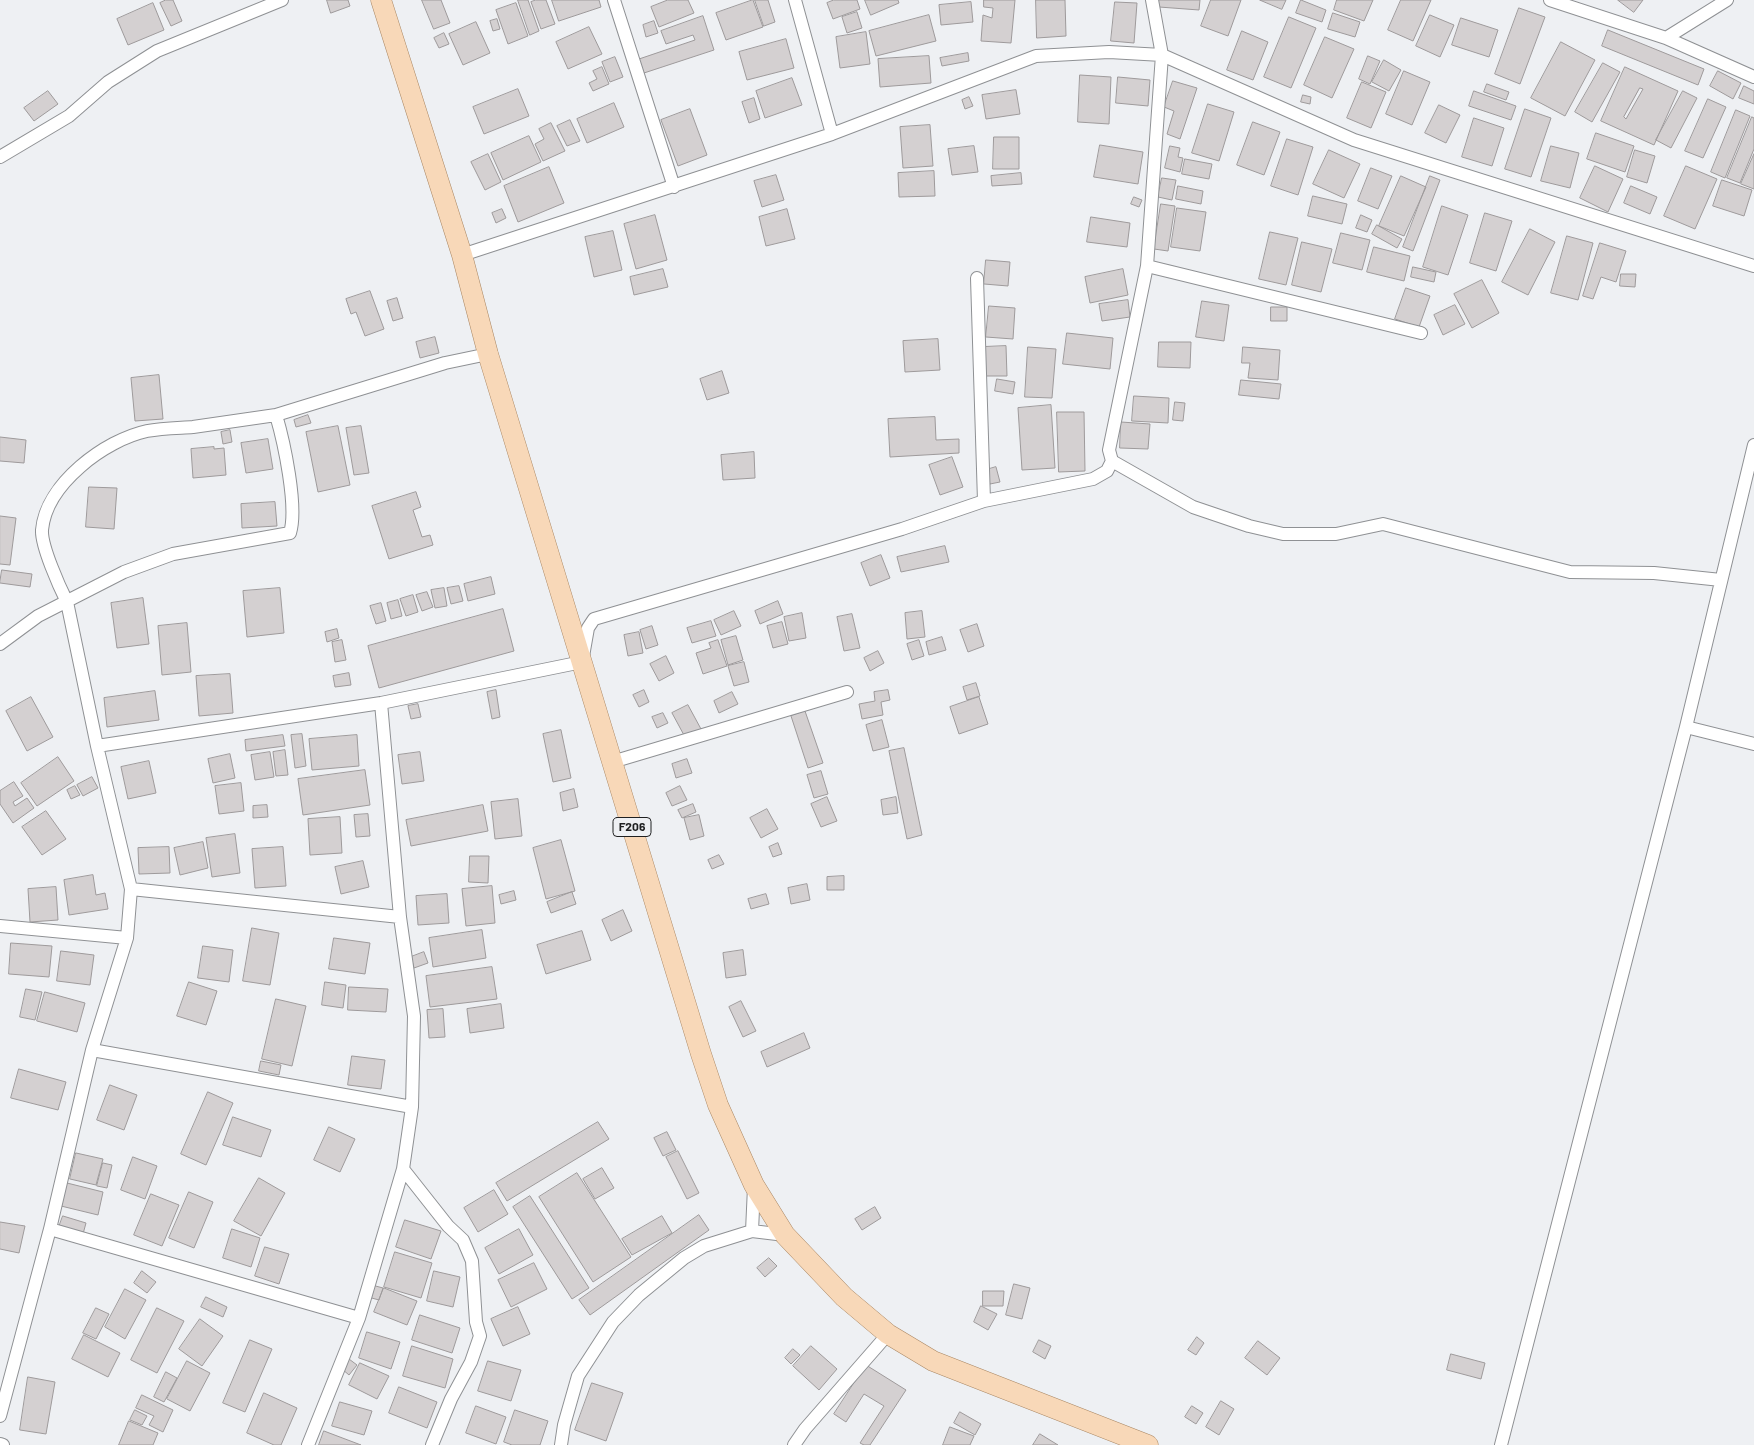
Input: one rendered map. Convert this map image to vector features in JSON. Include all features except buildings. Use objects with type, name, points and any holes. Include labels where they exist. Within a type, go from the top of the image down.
[{"type":"main road","name":"F206","points":[[381,0],[462,255],[488,354],[701,1054],[718,1105],[754,1185],[785,1235],[844,1297],[888,1334],[934,1361],[1148,1445]]},
{"type":"street","points":[[0,157],[70,116],[108,82],[157,51],[282,0]]},
{"type":"street","points":[[614,0],[674,186]]},
{"type":"street","points":[[795,0],[832,134]]},
{"type":"street","points":[[97,746],[381,703],[582,662],[588,628],[594,619],[902,529],[984,500],[1093,479],[1107,471],[1112,461],[1109,450],[1148,266],[1162,55],[1152,0]]},
{"type":"street","points":[[1550,0],[1666,38],[1754,77]]},
{"type":"street","points":[[1666,38],[1727,0]]},
{"type":"street","points":[[462,255],[832,134],[1036,56],[1109,52],[1162,55],[1354,140],[1754,266]]},
{"type":"street","points":[[1148,266],[1421,333]]},
{"type":"street","points":[[977,278],[984,500]]},
{"type":"street","points":[[0,1416],[50,1229],[92,1050],[127,938],[131,889],[97,746],[67,602],[58,585],[42,532],[49,507],[64,482],[100,452],[117,442],[147,431],[276,415],[445,363],[488,354]]},
{"type":"street","points":[[0,644],[38,616],[124,572],[173,554],[290,533],[293,524],[292,507],[282,434],[276,415]]},
{"type":"street","points":[[1501,1445],[1686,727],[1754,445]]},
{"type":"street","points":[[1112,461],[1194,507],[1248,526],[1283,534],[1336,534],[1384,524],[1570,572],[1654,573],[1722,580]]},
{"type":"street","points":[[612,762],[847,692]]},
{"type":"street","points":[[308,1445],[359,1318],[403,1169],[412,1107],[414,1016],[400,917],[381,703]]},
{"type":"street","points":[[1686,727],[1754,744]]},
{"type":"street","points":[[131,889],[400,917]]},
{"type":"street","points":[[0,926],[127,938]]},
{"type":"street","points":[[92,1050],[412,1107]]},
{"type":"street","points":[[403,1169],[448,1226],[463,1240],[472,1261],[476,1322],[480,1336],[471,1362],[451,1399],[432,1445]]},
{"type":"street","points":[[752,1232],[754,1185]]},
{"type":"street","points":[[50,1229],[359,1318]]},
{"type":"street","points":[[561,1445],[564,1425],[578,1376],[613,1322],[638,1295],[684,1258],[704,1246],[752,1232],[785,1235]]},
{"type":"street","points":[[794,1445],[805,1429],[888,1334]]}]
